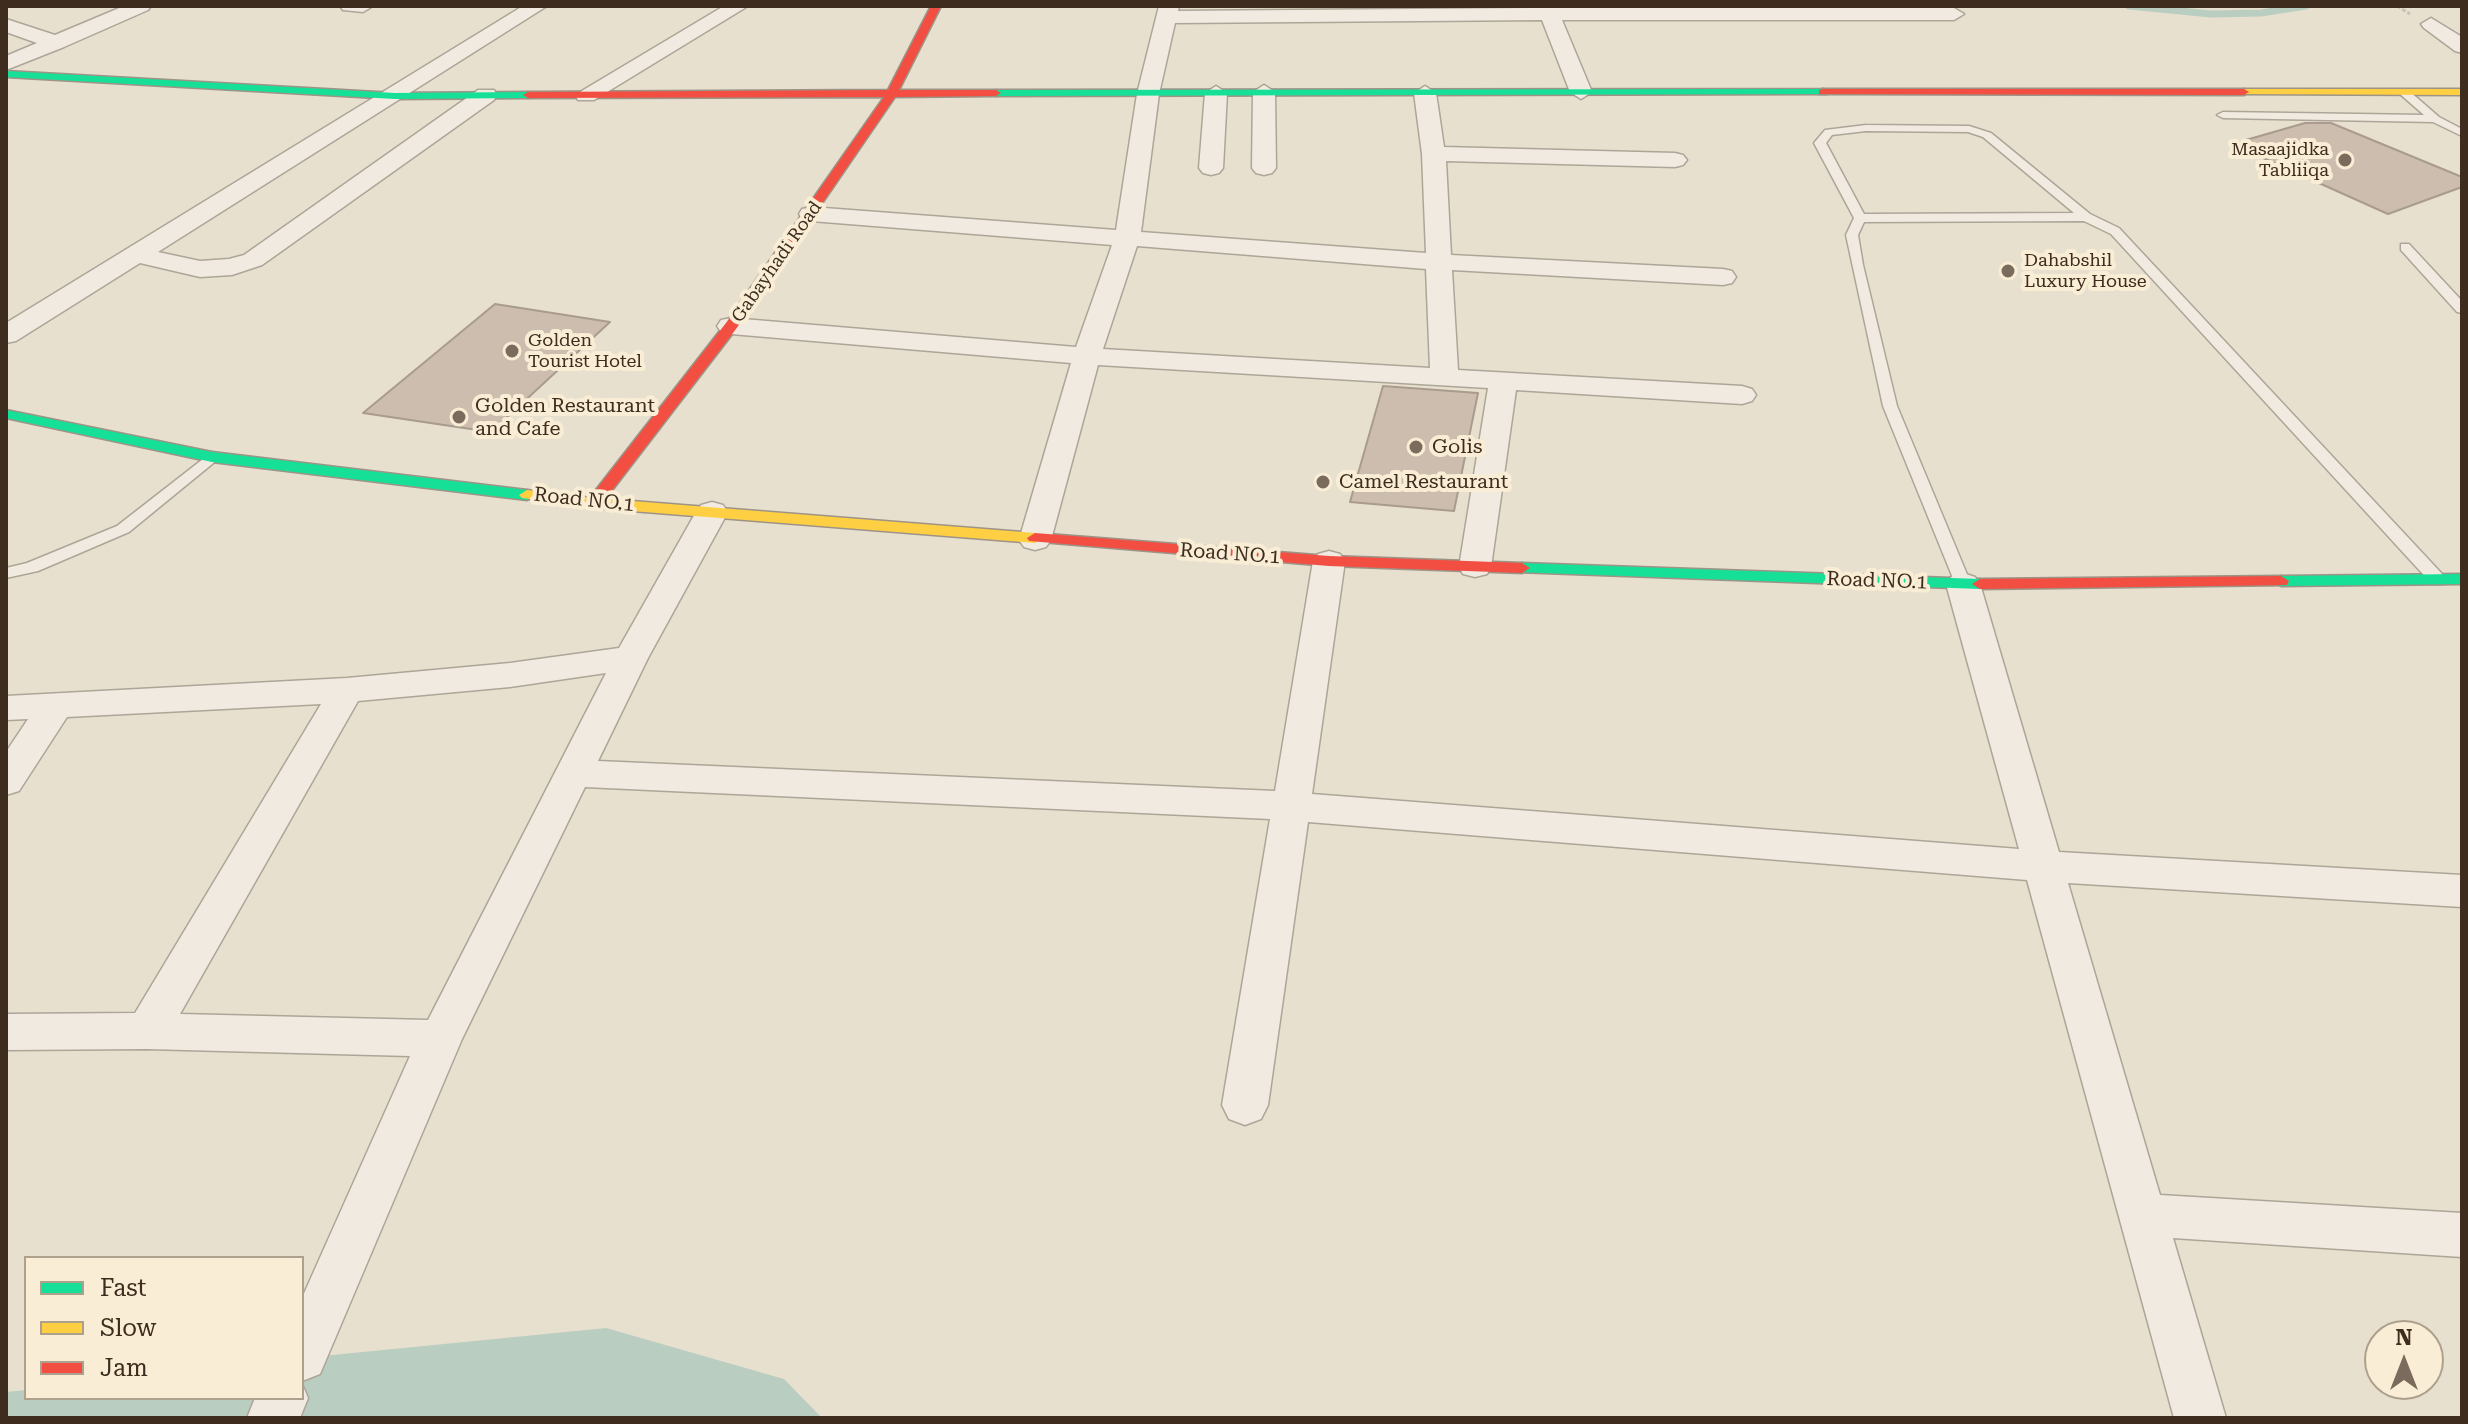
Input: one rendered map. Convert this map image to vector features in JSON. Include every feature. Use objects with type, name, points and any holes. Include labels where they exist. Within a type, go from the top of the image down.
[{"type":"main road","name":"Gabayhadi Road","points":[[594,503],[731,326],[811,214],[892,93],[936,6]]},
{"type":"main road","points":[[6,74],[395,96],[2462,92]]},
{"type":"main road","name":"Road NO.1","points":[[6,414],[212,457],[594,503],[1329,561],[1963,584],[2462,579]]},
{"type":"street","points":[[6,64],[141,6]]},
{"type":"street","points":[[350,6],[363,6]]},
{"type":"street","points":[[6,335],[537,6]]},
{"type":"street","points":[[586,95],[738,6]]},
{"type":"street","points":[[1035,540],[1087,356],[1127,239],[1148,94],[1168,11],[1550,14],[1669,9],[1954,14]]},
{"type":"street","points":[[1550,14],[1581,92]]},
{"type":"street","points":[[2431,24],[2462,47]]},
{"type":"street","points":[[6,25],[57,43]]},
{"type":"street","points":[[1264,92],[1264,168]]},
{"type":"street","points":[[1211,168],[1216,93]]},
{"type":"street","points":[[1425,93],[1434,154],[1444,377]]},
{"type":"street","points":[[139,255],[200,269],[232,267],[253,260],[486,95]]},
{"type":"street","points":[[1434,154],[1675,160]]},
{"type":"street","points":[[811,214],[1439,262],[1723,277]]},
{"type":"street","points":[[731,326],[1087,356],[1742,395]]},
{"type":"street","points":[[1475,567],[1503,382]]},
{"type":"street","points":[[304,1351],[440,1039],[631,658],[712,512]]},
{"type":"street","points":[[1245,1105],[1329,561]]},
{"type":"street","points":[[1963,584],[2200,1418]]},
{"type":"street","points":[[6,708],[347,690],[510,675],[631,658]]},
{"type":"street","points":[[147,1031],[347,690]]},
{"type":"street","points":[[6,781],[55,707]]},
{"type":"street","points":[[574,773],[1290,806],[2041,866],[2462,891]]},
{"type":"street","points":[[6,1032],[147,1031],[440,1039]]},
{"type":"street","points":[[2142,1217],[2178,1216],[2462,1235]]},
{"type":"lane","points":[[2404,92],[2435,119],[2462,133]]},
{"type":"lane","points":[[2223,115],[2435,119]]},
{"type":"lane","points":[[1860,218],[1820,143],[1829,132],[1866,128],[1969,129],[1987,135],[2086,217],[2115,231],[2133,248],[2438,580]]},
{"type":"lane","points":[[1860,218],[2086,217]]},
{"type":"lane","points":[[1860,218],[1852,235],[1854,250],[1890,406],[1963,584]]},
{"type":"lane","points":[[2405,247],[2462,309]]},
{"type":"lane","points":[[6,573],[32,567],[123,529],[212,457]]},
{"type":"shaded area","points":[[606,1328],[784,1379],[822,1418],[6,1418],[6,1392],[24,1390],[24,1400],[304,1400],[304,1358]]},
{"type":"building","name":"Masaajidka Tabliiqa","points":[[2305,123],[2331,123],[2462,177],[2462,187],[2388,214],[2232,144]]},
{"type":"building","name":"Golden Tourist Hotel","points":[[495,304],[610,322],[491,432],[363,413]]},
{"type":"building","name":"Golis","points":[[1383,386],[1478,393],[1454,511],[1350,502]]},
{"type":"waterway","points":[[2129,6],[2211,14],[2261,13],[2306,6]]},
{"type":"traffic: fast","points":[[6,74],[395,96],[528,95]]},
{"type":"traffic: fast","points":[[996,93],[1823,92]]},
{"type":"traffic: fast","points":[[6,414],[212,457],[527,495]]},
{"type":"traffic: fast","points":[[1522,568],[1980,584]]},
{"type":"traffic: fast","points":[[2281,581],[2462,579]]},
{"type":"traffic: slow","points":[[2244,92],[2462,92]]},
{"type":"traffic: slow","points":[[527,495],[1035,538]]},
{"type":"traffic: jam","points":[[594,503],[731,326],[811,214],[892,93],[936,6]]},
{"type":"traffic: jam","points":[[1823,92],[2244,92]]},
{"type":"traffic: jam","points":[[528,95],[996,93]]},
{"type":"traffic: jam","points":[[1035,538],[1329,561],[1522,568]]},
{"type":"traffic: jam","points":[[1980,584],[2281,581]]},
{"type":"place","name":"Masaajidka Tabliiqa","points":[[2345,160]]},
{"type":"place","name":"Dahabshil Luxury House","points":[[2008,271]]},
{"type":"place","name":"Golden Tourist Hotel","points":[[512,351]]},
{"type":"place","name":"Golden Restaurant and Cafe","points":[[459,417]]},
{"type":"place","name":"Golis","points":[[1416,447]]},
{"type":"place","name":"Camel Restaurant","points":[[1323,482]]}]
